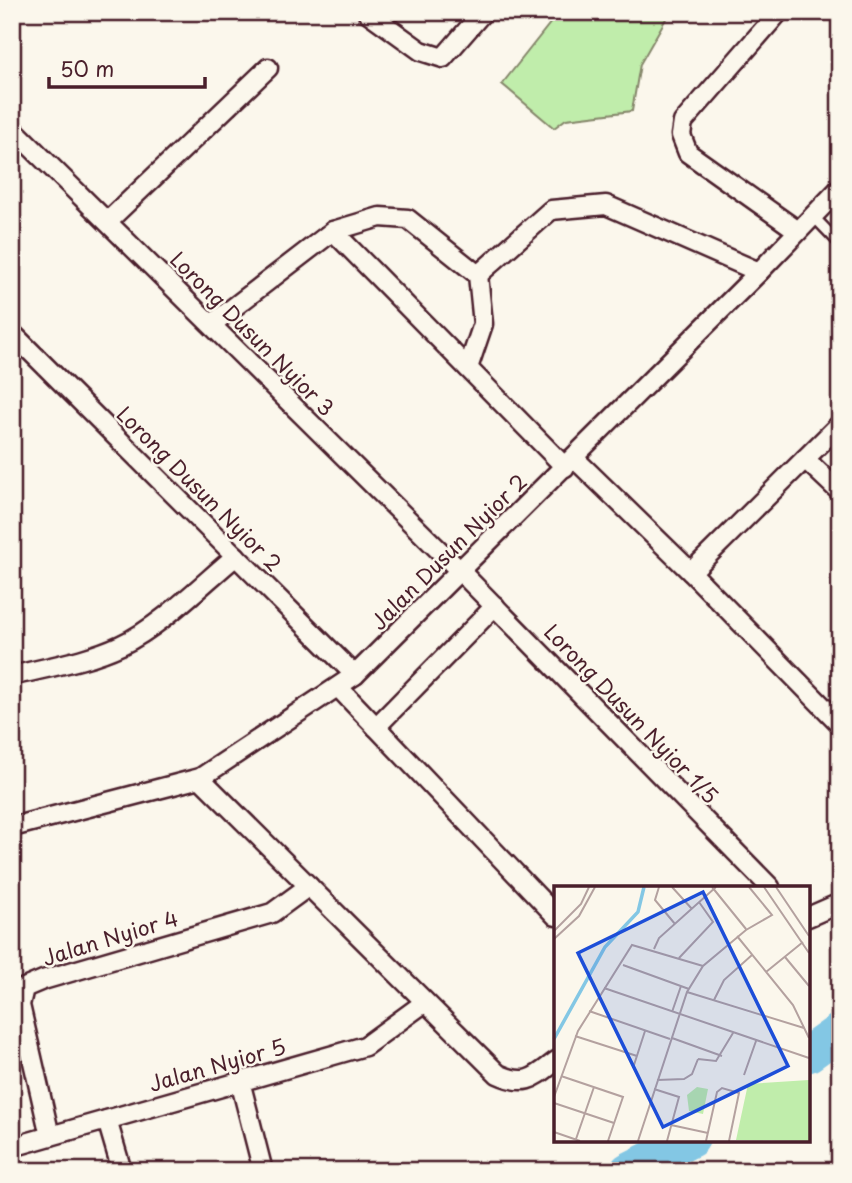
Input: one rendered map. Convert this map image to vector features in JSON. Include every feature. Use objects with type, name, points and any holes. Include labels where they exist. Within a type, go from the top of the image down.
[{"type":"street","points":[[367,12],[421,51],[443,58],[483,12]]},
{"type":"street","points":[[779,12],[683,122],[681,135],[688,153],[798,231]]},
{"type":"street","points":[[108,221],[268,68]]},
{"type":"street","name":"Lorong Dusun Nyior 3","points":[[12,128],[461,572]]},
{"type":"street","name":"Jalan Dusun Nyior 2","points":[[12,827],[200,778],[355,675],[570,463],[840,188]]},
{"type":"street","points":[[478,275],[551,210],[606,205],[759,272]]},
{"type":"street","points":[[212,324],[333,231],[380,217],[408,219],[478,275],[483,324],[468,368]]},
{"type":"street","points":[[333,231],[468,368],[691,572],[840,724]]},
{"type":"street","name":"Lorong Dusun Nyior 2","points":[[12,333],[355,675]]},
{"type":"street","points":[[691,572],[840,424]]},
{"type":"street","points":[[805,458],[840,492]]},
{"type":"street","points":[[12,676],[99,654],[123,644],[154,625],[236,556]]},
{"type":"street","name":"Lorong Dusun Nyior 1/5","points":[[461,572],[769,886]]},
{"type":"street","points":[[376,727],[495,606]]},
{"type":"street","points":[[338,687],[554,914]]},
{"type":"street","points":[[200,778],[498,1074],[514,1081],[533,1079],[554,1063]]},
{"type":"street","name":"Jalan Nyior 4","points":[[50,1136],[20,1005],[24,988],[43,980],[272,913],[309,886]]},
{"type":"street","points":[[810,916],[840,903]]},
{"type":"street","name":"Jalan Nyior 5","points":[[12,1147],[365,1046],[424,1003]]},
{"type":"street","points":[[240,1082],[263,1171]]},
{"type":"street","points":[[107,1120],[122,1171]]},
{"type":"lane","points":[[813,216],[840,244]]},
{"type":"green space","points":[[559,12],[662,12],[667,17],[640,64],[632,111],[566,119],[554,128],[502,84]]},
{"type":"waterway","points":[[810,1053],[840,1031]]},
{"type":"waterway","points":[[628,1171],[687,1141]]}]
